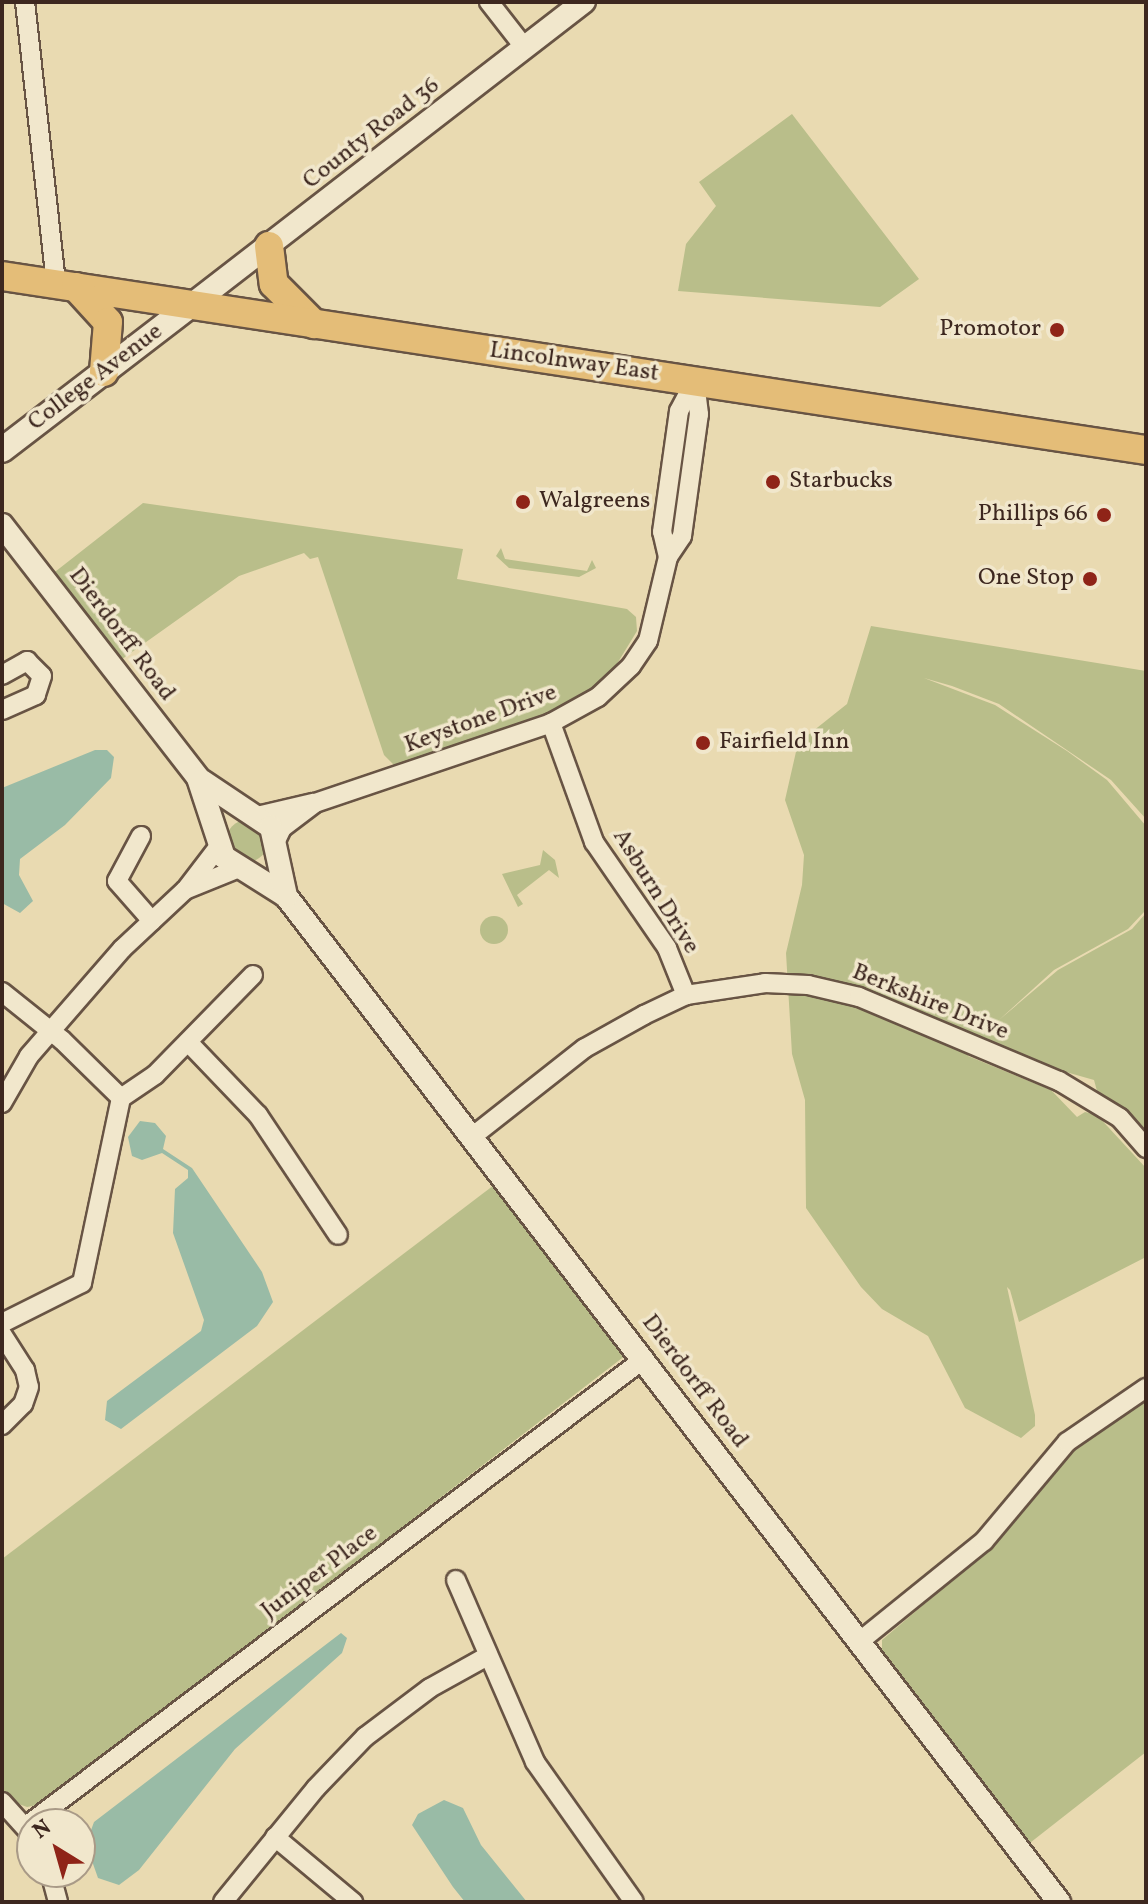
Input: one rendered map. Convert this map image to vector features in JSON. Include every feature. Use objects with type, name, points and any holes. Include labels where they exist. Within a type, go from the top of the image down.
[{"type":"highway","points":[[269,246],[274,284],[314,325]]},
{"type":"highway","name":"Lincolnway East","points":[[2,276],[1146,450]]},
{"type":"highway","points":[[66,286],[108,322],[111,333],[104,372]]},
{"type":"main road","name":"College Avenue","points":[[2,450],[190,306]]},
{"type":"street","points":[[25,2],[66,286]]},
{"type":"street","points":[[489,2],[525,48]]},
{"type":"street","name":"County Road 36","points":[[190,306],[584,2]]},
{"type":"street","name":"Keystone Drive","points":[[254,815],[315,803],[551,723],[598,697],[631,666],[659,613],[668,557],[682,536],[699,414],[695,381]]},
{"type":"street","name":"Dierdorff Road","points":[[2,525],[198,778],[271,827],[286,896]]},
{"type":"street","points":[[2,675],[27,661],[37,667],[42,687],[2,710]]},
{"type":"street","name":"Asburn Drive","points":[[551,723],[594,842],[661,938],[686,995]]},
{"type":"street","name":"Dierdorff Road","points":[[198,778],[224,857],[286,896],[1059,1902]]},
{"type":"street","name":"Keystone Drive","points":[[274,846],[282,828],[315,803]]},
{"type":"street","points":[[2,1103],[50,1029],[185,890],[219,843],[226,823],[254,815]]},
{"type":"street","points":[[141,836],[117,881],[152,921]]},
{"type":"street","points":[[185,890],[263,864],[274,846]]},
{"type":"street","points":[[2,1323],[82,1283],[121,1098],[155,1075],[253,975]]},
{"type":"street","name":"Berkshire Drive","points":[[473,1136],[585,1048],[686,995],[765,983],[808,985],[859,997],[1085,1093],[1120,1118],[1146,1148]]},
{"type":"street","points":[[2,992],[50,1029],[121,1098]]},
{"type":"street","points":[[188,1042],[258,1115],[338,1235]]},
{"type":"street","points":[[2,1334],[25,1370],[29,1387],[23,1404],[2,1425]]},
{"type":"street","name":"Juniper Place","points":[[58,1808],[644,1359]]},
{"type":"street","points":[[860,1641],[984,1541],[1067,1442],[1146,1388]]},
{"type":"street","points":[[456,1580],[486,1657],[535,1762],[634,1902]]},
{"type":"street","points":[[223,1902],[275,1837],[365,1737],[430,1688],[486,1657]]},
{"type":"street","points":[[2,1802],[16,1817]]},
{"type":"street","points":[[275,1837],[353,1902]]},
{"type":"shaded area","points":[[792,114],[919,279],[880,307],[678,291],[686,244],[716,206],[699,182]]},
{"type":"shaded area","points":[[143,503],[463,549],[457,579],[627,609],[636,617],[637,631],[612,672],[575,702],[545,717],[394,765],[384,755],[318,557],[310,559],[304,553],[239,576],[118,662],[51,575]]},
{"type":"shaded area","points":[[501,548],[505,559],[587,571],[592,560],[596,568],[579,577],[509,568],[496,556]]},
{"type":"shaded area","points":[[871,626],[1146,671],[1146,819],[1111,780],[999,704],[924,678],[995,705],[1067,751],[1107,780],[1146,826],[1144,912],[1128,929],[1054,970],[999,1020],[1058,970],[1132,929],[1146,913],[1146,1137],[1097,1091],[1094,1080],[971,1045],[968,1056],[1051,1090],[1077,1117],[1085,1112],[1097,1115],[1146,1168],[1146,1257],[1019,1322],[1007,1287],[1035,1415],[1035,1426],[1021,1438],[965,1408],[928,1336],[882,1309],[861,1287],[806,1208],[805,1100],[792,1054],[786,953],[802,885],[804,855],[785,800],[798,743],[847,704]]},
{"type":"shaded area","points":[[95,750],[107,750],[114,757],[111,778],[65,825],[20,859],[19,875],[33,901],[20,913],[2,903],[2,788]]},
{"type":"shaded area","points":[[247,820],[262,826],[268,841],[262,856],[247,862],[232,856],[226,841],[232,826]]},
{"type":"shaded area","points":[[543,850],[555,860],[559,878],[549,870],[517,895],[523,904],[518,907],[502,874],[540,865]]},
{"type":"shaded area","points":[[494,916],[504,920],[508,930],[504,940],[494,944],[484,940],[480,930],[484,920]]},
{"type":"shaded area","points":[[140,1121],[155,1123],[166,1136],[163,1149],[192,1168],[262,1272],[273,1302],[257,1326],[121,1429],[105,1420],[107,1401],[201,1331],[204,1320],[173,1233],[175,1189],[188,1178],[188,1170],[162,1153],[142,1160],[132,1156],[128,1137]]},
{"type":"shaded area","points":[[498,1182],[626,1355],[42,1804],[27,1807],[2,1798],[2,1559]]},
{"type":"shaded area","points":[[1146,1400],[1146,1752],[1026,1846],[882,1656],[882,1640],[988,1550],[1061,1460]]},
{"type":"shaded area","points":[[341,1633],[347,1638],[342,1653],[235,1749],[139,1870],[119,1885],[98,1878],[96,1820]]},
{"type":"shaded area","points":[[444,1800],[463,1808],[481,1845],[527,1902],[465,1902],[412,1825],[418,1814]]},
{"type":"place","name":"Promotor","points":[[1057,330]]},
{"type":"place","name":"Starbucks","points":[[773,482]]},
{"type":"place","name":"Walgreens","points":[[523,502]]},
{"type":"place","name":"Phillips 66","points":[[1104,515]]},
{"type":"place","name":"One Stop","points":[[1090,579]]},
{"type":"place","name":"Fairfield Inn","points":[[703,743]]}]
